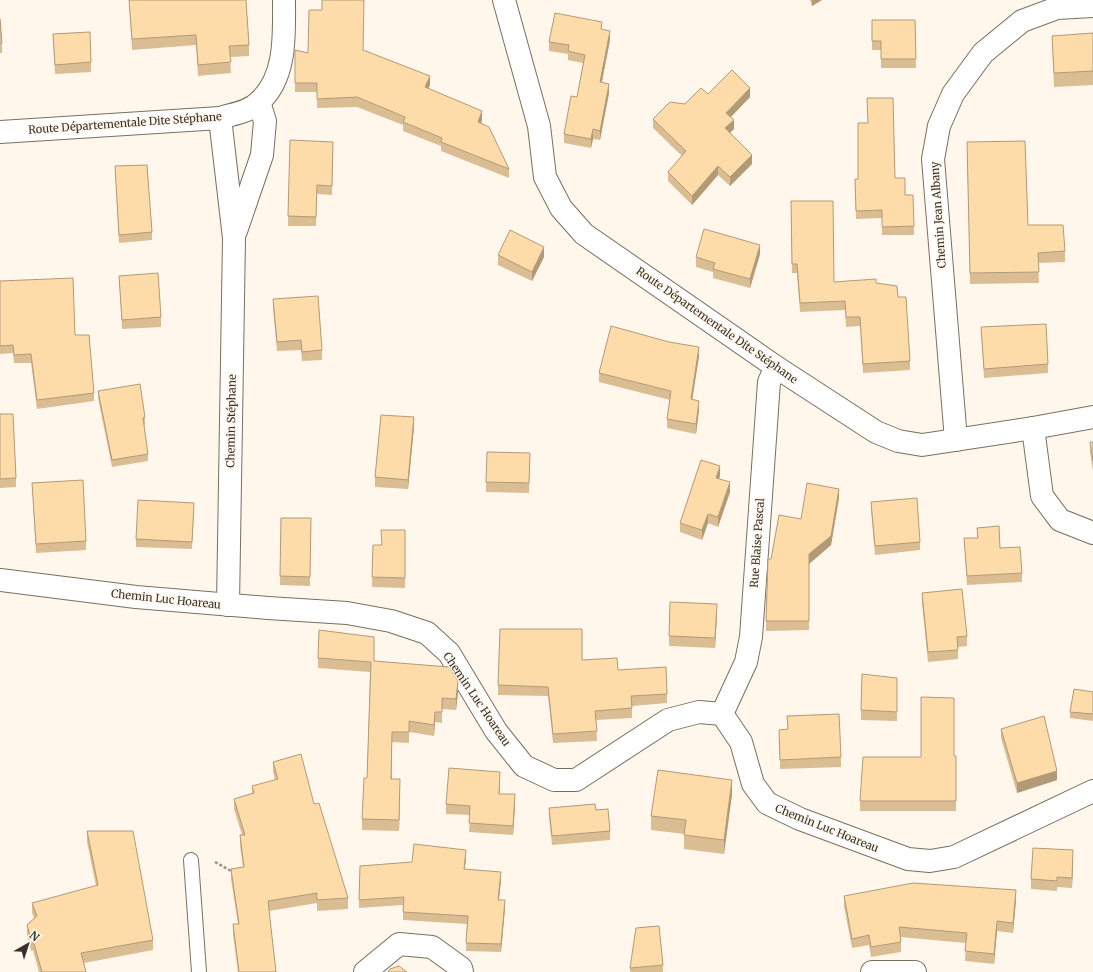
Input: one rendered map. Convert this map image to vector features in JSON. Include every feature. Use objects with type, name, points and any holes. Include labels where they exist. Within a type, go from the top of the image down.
[{"type":"street","name":"Route Départementale Dite Stéphane","points":[[0,132],[220,118],[240,113],[259,102],[271,87],[279,70],[284,35],[284,0]]},
{"type":"street","name":"Route Départementale Dite Stéphane","points":[[504,0],[539,126],[545,177],[561,208],[584,234],[776,367],[876,432],[898,441],[922,445],[1093,417]]},
{"type":"street","name":"Chemin Jean Albany","points":[[956,440],[933,159],[939,126],[953,94],[983,53],[1022,21],[1057,8],[1093,6]]},
{"type":"street","name":"Chemin Stéphane","points":[[234,238],[262,155],[265,121],[259,102]]},
{"type":"street","name":"Chemin Stéphane","points":[[220,118],[234,238],[228,605]]},
{"type":"street","name":"Rue Blaise Pascal","points":[[722,714],[746,662],[751,636],[769,382],[776,367]]},
{"type":"street","points":[[1033,428],[1042,496],[1060,520],[1093,533]]},
{"type":"street","name":"Chemin Luc Hoareau","points":[[0,580],[136,597],[347,613],[391,621],[427,633],[449,653],[496,731],[524,766],[554,780],[576,780],[668,720],[699,712],[722,714],[741,742],[753,784],[767,803],[800,819],[908,859],[930,861],[954,857],[1093,791]]},
{"type":"street","points":[[365,972],[399,944],[432,947],[461,968],[462,972]]},
{"type":"street","points":[[872,972],[914,972]]},
{"type":"lane","points":[[191,860],[198,972]]},
{"type":"path","points":[[215,862],[232,872],[238,871]]},
{"type":"building","points":[[129,0],[246,0],[249,45],[229,46],[231,62],[198,65],[196,35],[132,39]]},
{"type":"building","points":[[322,0],[364,0],[363,50],[430,76],[425,87],[482,111],[478,122],[489,127],[509,169],[441,142],[442,138],[403,122],[405,117],[357,97],[317,99],[317,83],[295,83],[295,50],[308,53],[309,10],[322,10]]},
{"type":"building","points":[[555,13],[602,22],[601,29],[610,31],[600,82],[609,84],[600,131],[593,129],[591,139],[564,134],[571,96],[577,97],[585,55],[568,51],[569,45],[549,42]]},
{"type":"building","points":[[0,19],[2,43],[0,44]]},
{"type":"building","points":[[872,20],[915,20],[916,59],[881,59],[881,41],[872,41]]},
{"type":"building","points":[[90,32],[91,62],[55,65],[53,34]]},
{"type":"building","points":[[1093,33],[1093,71],[1054,73],[1052,36]]},
{"type":"building","points":[[732,70],[750,88],[726,113],[734,120],[725,128],[752,155],[730,177],[718,166],[692,196],[668,172],[686,151],[653,119],[670,102],[685,104],[701,88],[708,94]]},
{"type":"building","points":[[867,98],[893,98],[895,178],[905,178],[905,195],[913,195],[914,226],[882,227],[882,210],[856,211],[855,179],[858,179],[858,123],[868,123]]},
{"type":"building","points":[[290,140],[333,142],[332,186],[317,185],[316,217],[288,216]]},
{"type":"building","points":[[1025,141],[1028,225],[1063,225],[1065,251],[1038,253],[1039,272],[970,273],[967,142]]},
{"type":"building","points":[[147,165],[152,232],[119,235],[115,166]]},
{"type":"building","points":[[791,201],[833,201],[834,282],[876,279],[876,283],[897,286],[898,297],[906,297],[910,361],[863,364],[860,317],[846,317],[845,301],[800,303],[797,264],[792,264]]},
{"type":"building","points":[[704,229],[760,245],[750,279],[713,269],[715,263],[696,257]]},
{"type":"building","points":[[510,230],[544,247],[532,272],[498,255]]},
{"type":"building","points":[[158,273],[161,317],[122,320],[119,276]]},
{"type":"building","points":[[73,278],[75,335],[89,335],[94,393],[37,400],[31,354],[14,355],[13,345],[0,346],[0,281]]},
{"type":"building","points":[[318,296],[322,350],[302,352],[301,340],[277,342],[273,299]]},
{"type":"building","points":[[1046,324],[1048,364],[984,369],[981,327]]},
{"type":"building","points":[[611,326],[669,342],[699,347],[691,399],[699,401],[696,424],[667,419],[671,391],[599,373]]},
{"type":"building","points":[[140,384],[145,417],[143,418],[148,454],[112,460],[98,391]]},
{"type":"building","points":[[0,414],[13,414],[16,478],[0,479]]},
{"type":"building","points":[[381,415],[414,417],[408,480],[375,477]]},
{"type":"building","points":[[1090,442],[1093,442],[1093,461]]},
{"type":"building","points":[[487,452],[530,453],[529,483],[486,482]]},
{"type":"building","points":[[701,460],[720,466],[716,478],[730,482],[718,517],[708,514],[702,530],[680,523]]},
{"type":"building","points":[[83,480],[86,541],[36,544],[32,483]]},
{"type":"building","points":[[807,483],[839,489],[831,536],[809,554],[809,621],[766,621],[768,559],[771,559],[779,515],[801,519]]},
{"type":"building","points":[[917,498],[920,542],[875,546],[871,502]]},
{"type":"building","points":[[138,500],[194,503],[192,542],[136,539]]},
{"type":"building","points":[[281,518],[311,518],[310,577],[280,576]]},
{"type":"building","points":[[999,526],[1000,548],[1020,547],[1022,573],[967,576],[964,538],[978,538],[977,528]]},
{"type":"building","points":[[381,530],[405,530],[405,578],[372,577],[373,545],[382,545]]},
{"type":"building","points":[[962,589],[967,636],[957,637],[958,650],[928,652],[922,593]]},
{"type":"building","points":[[670,602],[717,604],[715,638],[669,636]]},
{"type":"building","points":[[500,629],[582,629],[582,660],[617,658],[618,670],[666,667],[667,694],[631,696],[632,708],[595,711],[597,731],[553,734],[548,687],[498,685]]},
{"type":"building","points":[[319,630],[374,637],[374,661],[449,667],[458,681],[456,699],[442,698],[442,712],[435,712],[434,725],[409,721],[409,732],[392,732],[391,779],[400,779],[399,820],[362,819],[364,778],[367,778],[371,662],[318,658]]},
{"type":"building","points":[[862,674],[897,678],[897,712],[861,710]]},
{"type":"building","points":[[1074,689],[1093,692],[1093,714],[1070,712]]},
{"type":"building","points":[[921,697],[954,698],[956,801],[860,801],[863,757],[921,757]]},
{"type":"building","points":[[839,714],[841,757],[780,760],[779,730],[788,729],[787,716]]},
{"type":"building","points":[[1044,716],[1057,771],[1017,783],[1001,729]]},
{"type":"building","points":[[301,754],[314,804],[319,803],[348,898],[317,900],[317,893],[268,901],[276,972],[239,972],[233,924],[239,924],[231,869],[244,867],[240,835],[245,835],[234,799],[254,793],[252,786],[278,779],[273,762]]},
{"type":"building","points":[[449,768],[500,772],[499,794],[515,794],[513,826],[469,823],[470,806],[446,804]]},
{"type":"building","points":[[658,770],[732,780],[724,840],[684,835],[686,820],[651,816]]},
{"type":"building","points":[[595,804],[596,810],[608,809],[610,831],[552,836],[549,808]]},
{"type":"building","points":[[87,831],[133,831],[153,940],[81,953],[86,972],[42,972],[27,925],[37,916],[32,903],[98,885]]},
{"type":"building","points":[[414,844],[466,850],[464,869],[501,872],[498,900],[505,900],[501,944],[466,943],[468,916],[403,912],[404,897],[359,900],[360,866],[412,862]]},
{"type":"building","points":[[1033,848],[1073,850],[1072,878],[1057,877],[1057,881],[1031,879]]},
{"type":"building","points":[[913,883],[1016,890],[1013,923],[997,921],[994,954],[965,951],[967,933],[899,927],[901,942],[871,947],[869,935],[852,939],[844,896]]},
{"type":"building","points":[[659,926],[663,965],[630,968],[636,928]]},
{"type":"building","points":[[399,966],[407,972],[388,972],[390,969]]}]
